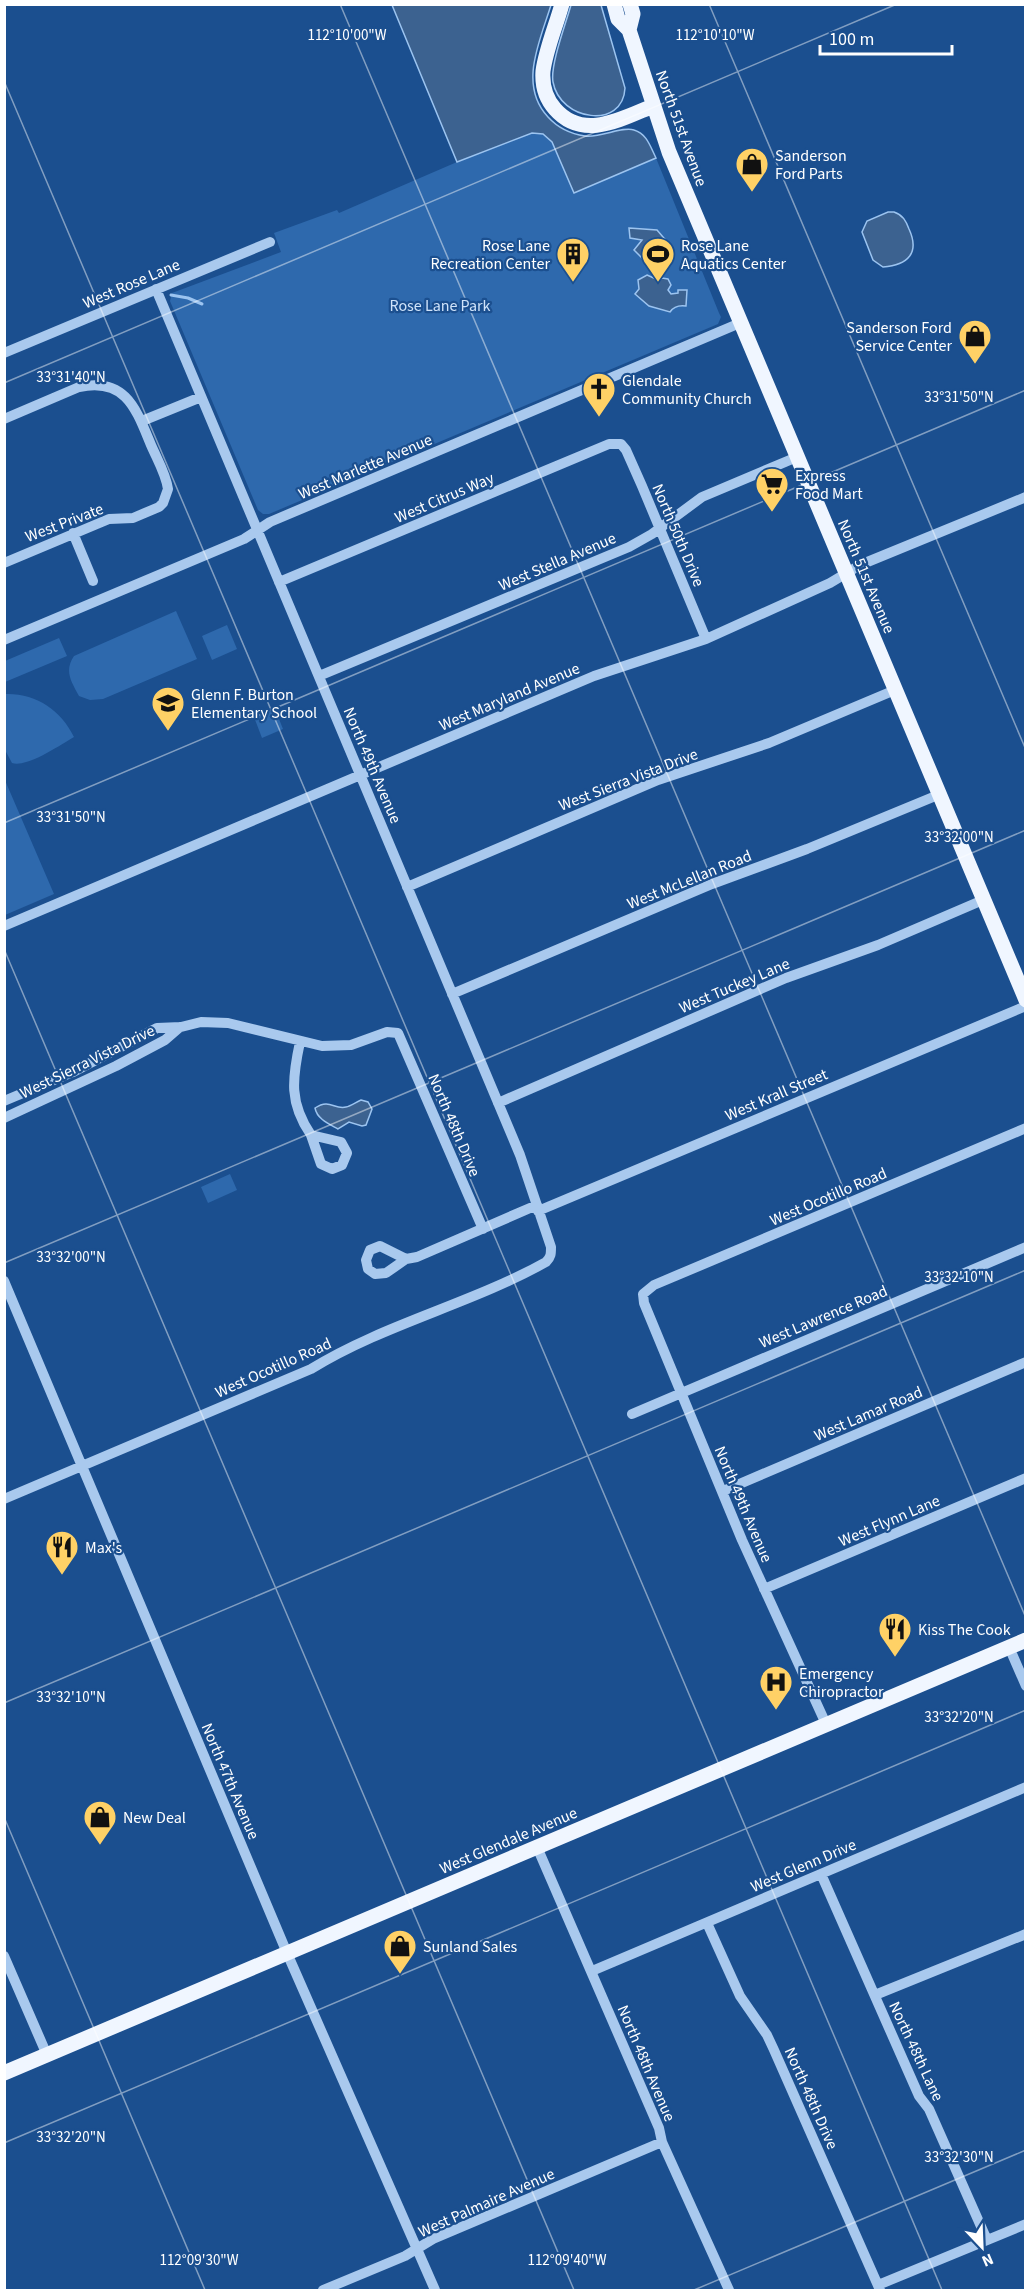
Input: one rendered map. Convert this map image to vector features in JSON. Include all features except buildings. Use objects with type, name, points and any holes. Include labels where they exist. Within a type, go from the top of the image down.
[{"type":"main road","points":[[562,4],[543,69],[543,86],[552,106],[573,123],[593,126],[606,124],[653,106]]},
{"type":"main road","name":"North 51st Avenue","points":[[614,4],[618,19],[629,30],[669,152],[1026,1000]]},
{"type":"main road","name":"North 51st Avenue","points":[[629,30],[633,14],[630,4]]},
{"type":"main road","name":"West Glendale Avenue","points":[[4,2073],[1026,1640]]},
{"type":"street","name":"West Rose Lane","points":[[4,353],[270,242]]},
{"type":"street","name":"North 49th Avenue","points":[[156,289],[498,1102],[552,1247],[550,1257]]},
{"type":"street","name":"West Marlette Avenue","points":[[4,640],[258,532],[270,522],[740,323]]},
{"type":"street","points":[[4,419],[79,387],[91,385],[109,386],[126,397],[142,421],[201,397]]},
{"type":"street","name":"West Private","points":[[4,563],[109,519],[133,518],[159,507],[166,498],[167,483],[142,421]]},
{"type":"street","name":"West Citrus Way","points":[[279,582],[609,444],[621,444]]},
{"type":"street","name":"North 50th Drive","points":[[621,444],[626,450],[706,639]]},
{"type":"street","name":"West Stella Avenue","points":[[319,676],[629,547],[660,528],[702,497],[797,457]]},
{"type":"street","name":"West Maryland Avenue","points":[[4,926],[594,676],[706,639],[846,574],[860,565],[1026,496]]},
{"type":"street","points":[[73,533],[93,581]]},
{"type":"street","name":"West Sierra Vista Drive","points":[[407,887],[658,780],[769,743],[894,690]]},
{"type":"street","name":"West McLellan Road","points":[[452,994],[711,884],[807,849],[938,795]]},
{"type":"street","name":"West Tuckey Lane","points":[[498,1102],[786,978],[878,945],[983,900]]},
{"type":"street","name":"West Krall Street","points":[[406,1259],[417,1257],[538,1208],[1026,1006]]},
{"type":"street","name":"West Sierra Vista Drive","points":[[4,1101],[73,1072],[157,1028],[181,1027],[201,1022],[228,1023],[321,1046],[343,1046],[387,1032],[398,1033]]},
{"type":"street","name":"West Sierra Vista Drive","points":[[4,1118],[116,1066],[165,1040],[181,1027]]},
{"type":"street","name":"North 48th Drive","points":[[398,1033],[483,1229]]},
{"type":"street","points":[[300,1042],[294,1072],[294,1098],[299,1115],[311,1135]]},
{"type":"street","name":"West Ocotillo Road","points":[[643,1293],[654,1285],[1026,1128]]},
{"type":"street","name":"West Lawrence Road","points":[[632,1414],[1026,1246]]},
{"type":"street","name":"West Ocotillo Road","points":[[4,1499],[310,1369],[348,1349],[540,1265],[550,1257]]},
{"type":"street","name":"North 47th Avenue","points":[[4,1281],[287,1953],[435,2290]]},
{"type":"street","name":"North 49th Avenue","points":[[643,1293],[644,1303],[742,1540],[826,1724]]},
{"type":"street","name":"West Lamar Road","points":[[723,1491],[1026,1362]]},
{"type":"street","name":"West Flynn Lane","points":[[764,1589],[1026,1478]]},
{"type":"street","points":[[1009,1647],[1026,1686]]},
{"type":"street","name":"West Glenn Drive","points":[[592,1971],[1026,1787]]},
{"type":"street","name":"North 48th Avenue","points":[[537,1847],[659,2128],[662,2142],[729,2290]]},
{"type":"street","name":"North 48th Lane","points":[[821,1874],[987,2240]]},
{"type":"street","name":"North 48th Drive","points":[[706,1923],[740,1996],[767,2035],[879,2288]]},
{"type":"street","points":[[875,1995],[1026,1934]]},
{"type":"street","points":[[4,1956],[47,2055]]},
{"type":"street","name":"West Palmaire Avenue","points":[[323,2290],[405,2256],[433,2239],[662,2142]]},
{"type":"street","points":[[879,2288],[1026,2224]]},
{"type":"green space","name":"Rose Lane Park","points":[[532,133],[543,134],[552,142],[574,193],[656,158],[721,317],[718,324],[269,514],[263,514],[258,510],[170,301],[172,293],[281,252],[274,233],[337,210],[339,213],[457,162]]},
{"type":"green space","points":[[176,611],[197,659],[103,699],[90,700],[79,696],[71,681],[69,671],[74,656]]},
{"type":"green space","points":[[227,625],[237,649],[212,660],[202,636]]},
{"type":"green space","points":[[59,638],[67,656],[5,682],[5,661]]},
{"type":"green space","points":[[5,694],[27,696],[46,705],[55,711],[69,727],[74,737],[35,759],[18,764],[12,763],[5,750]]},
{"type":"green space","points":[[275,709],[283,729],[262,738],[254,717]]},
{"type":"green space","points":[[4,778],[54,894],[5,915],[4,915]]},
{"type":"green space","points":[[230,1174],[237,1190],[208,1203],[201,1187]]},
{"type":"shaded area","points":[[392,5],[551,5],[534,62],[534,91],[539,104],[556,124],[575,134],[591,136],[634,130],[648,141],[656,158],[574,193],[552,142],[543,134],[532,133],[457,162]]},
{"type":"shaded area","points":[[571,5],[601,5],[625,88],[622,101],[614,110],[603,115],[578,112],[567,105],[558,95],[553,82],[556,55]]},
{"type":"shaded area","points":[[888,212],[897,213],[904,219],[913,245],[910,256],[905,260],[899,264],[883,267],[873,260],[862,232],[867,221]]},
{"type":"shaded area","points":[[629,228],[657,230],[669,244],[669,249],[647,263],[634,250],[642,240],[630,238]]},
{"type":"shaded area","points":[[647,275],[658,280],[668,279],[671,285],[668,290],[671,294],[678,293],[678,290],[687,290],[686,306],[677,306],[670,312],[649,306],[635,294],[639,289],[638,280]]},
{"type":"shaded area","points":[[361,1100],[368,1102],[372,1109],[366,1125],[362,1126],[349,1122],[338,1129],[321,1118],[315,1108],[324,1104],[346,1107]]},
{"type":"waterway","points":[[171,295],[188,298],[202,304]]},
{"type":"place","name":"Sanderson Ford Parts","points":[[752,193]]},
{"type":"place","name":"Rose Lane Recreation Center","points":[[573,283]]},
{"type":"place","name":"Rose Lane Aquatics Center","points":[[658,283]]},
{"type":"place","name":"Sanderson Ford Service Center","points":[[975,365]]},
{"type":"place","name":"Glendale Community Church","points":[[599,418]]},
{"type":"place","name":"Express Food Mart","points":[[772,513]]},
{"type":"place","name":"Glenn F. Burton Elementary School","points":[[168,732]]},
{"type":"place","name":"Max's","points":[[62,1576]]},
{"type":"place","name":"Kiss The Cook","points":[[895,1658]]},
{"type":"place","name":"Emergency Chiropractor","points":[[776,1711]]},
{"type":"place","name":"New Deal","points":[[100,1846]]},
{"type":"place","name":"Sunland Sales","points":[[400,1975]]}]
